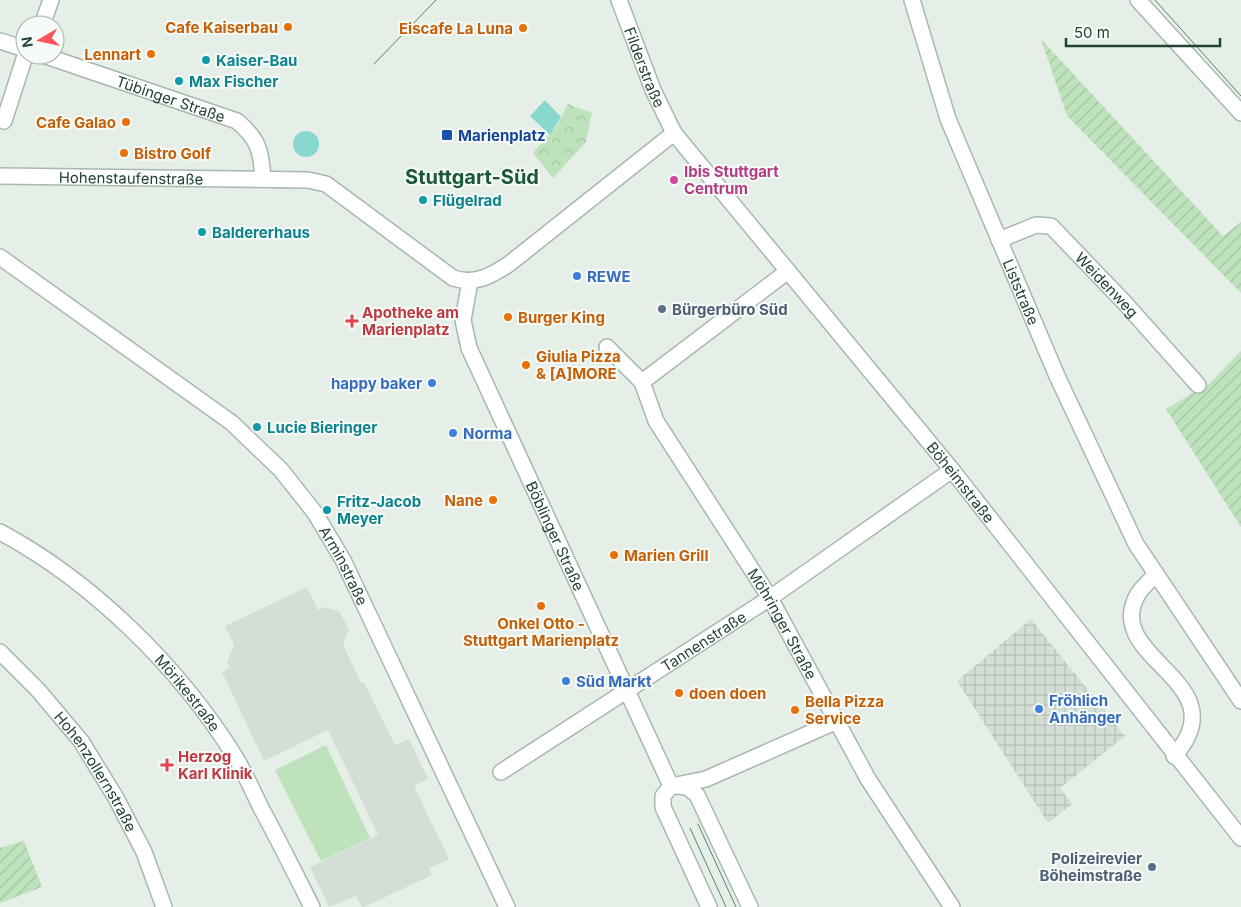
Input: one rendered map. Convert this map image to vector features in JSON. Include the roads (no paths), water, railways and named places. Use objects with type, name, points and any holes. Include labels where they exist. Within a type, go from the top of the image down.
[{"type":"street","points":[[46,15],[51,0]]},
{"type":"street","name":"Filderstraße","points":[[620,0],[653,90],[674,133]]},
{"type":"street","name":"Liststraße","points":[[912,0],[948,119],[1057,376],[1094,456],[1136,544],[1241,701]]},
{"type":"street","points":[[1138,0],[1241,113]]},
{"type":"street","points":[[0,40],[15,45]]},
{"type":"street","name":"Tübinger Straße","points":[[65,62],[237,121],[256,140],[260,150],[263,178]]},
{"type":"street","points":[[4,121],[22,65]]},
{"type":"street","points":[[263,178],[308,180],[326,184],[453,278],[470,281],[490,276],[509,264],[674,133]]},
{"type":"street","name":"Böheimstraße","points":[[674,133],[952,470],[1174,756],[1241,838]]},
{"type":"street","name":"Hohenstaufenstraße","points":[[0,176],[263,178]]},
{"type":"street","name":"Weidenweg","points":[[999,240],[1036,225],[1051,226],[1124,302],[1198,385]]},
{"type":"street","name":"Arminstraße","points":[[0,256],[232,423],[281,470],[315,513],[343,560],[507,907]]},
{"type":"street","points":[[642,382],[788,271]]},
{"type":"street","name":"Böblinger Straße","points":[[470,281],[463,320],[469,348],[671,786]]},
{"type":"street","name":"Möhringer Straße","points":[[607,347],[642,382],[656,421],[770,598],[835,722],[868,779],[952,907]]},
{"type":"street","name":"Tannenstraße","points":[[501,772],[770,598],[952,470]]},
{"type":"street","name":"Mörikestraße","points":[[0,532],[50,561],[87,591],[147,645],[193,698],[235,755],[312,907]]},
{"type":"street","points":[[1156,574],[1138,594],[1134,609],[1134,625],[1147,646],[1188,682],[1196,695],[1201,713],[1198,732],[1193,740],[1174,756]]},
{"type":"street","name":"Hohenzollernstraße","points":[[0,652],[38,690],[81,741],[116,798],[144,852],[164,907]]},
{"type":"street","points":[[708,907],[662,807],[663,796],[671,786],[706,779],[835,722]]},
{"type":"street","points":[[671,786],[687,786],[697,795],[750,907]]},
{"type":"water","points":[[545,100],[561,117],[550,135],[530,116]]},
{"type":"water","points":[[306,131],[315,135],[319,144],[315,153],[306,157],[297,153],[293,144],[297,135]]},
{"type":"tram line","points":[[374,64],[436,0]]},
{"type":"tram line","points":[[1155,0],[1241,96]]},
{"type":"tram line","points":[[698,824],[736,907]]},
{"type":"tram line","points":[[690,828],[726,907]]},
{"type":"place","name":"Cafe Kaiserbau","points":[[288,27]]},
{"type":"place","name":"Eiscafe La Luna","points":[[523,28]]},
{"type":"place","name":"Lennart","points":[[151,54]]},
{"type":"place","name":"Kaiser-Bau","points":[[206,60]]},
{"type":"place","name":"Max Fischer","points":[[179,81]]},
{"type":"place","name":"Cafe Galao","points":[[126,122]]},
{"type":"place","name":"Marienplatz","points":[[447,135]]},
{"type":"place","name":"Bistro Golf","points":[[124,153]]},
{"type":"place","name":"Ibis Stuttgart Centrum","points":[[674,180]]},
{"type":"place","name":"Flügelrad","points":[[423,200]]},
{"type":"place","name":"Baldererhaus","points":[[202,232]]},
{"type":"place","name":"REWE","points":[[577,276]]},
{"type":"place","name":"Bürgerbüro Süd","points":[[662,309]]},
{"type":"place","name":"Burger King","points":[[508,317]]},
{"type":"place","name":"Apotheke am Marienplatz","points":[[352,321]]},
{"type":"place","name":"Giulia Pizza & [A]MORE","points":[[526,365]]},
{"type":"place","name":"happy baker","points":[[432,383]]},
{"type":"place","name":"Lucie Bieringer","points":[[257,427]]},
{"type":"place","name":"Norma","points":[[453,433]]},
{"type":"place","name":"Nane","points":[[493,500]]},
{"type":"place","name":"Fritz-Jacob Meyer","points":[[327,510]]},
{"type":"place","name":"Marien Grill","points":[[614,555]]},
{"type":"place","name":"Onkel Otto - Stuttgart Marienplatz","points":[[541,606]]},
{"type":"place","name":"Süd Markt","points":[[566,681]]},
{"type":"place","name":"doen doen","points":[[679,693]]},
{"type":"place","name":"Fröhlich Anhänger","points":[[1039,709]]},
{"type":"place","name":"Bella Pizza Service","points":[[795,710]]},
{"type":"place","name":"Herzog Karl Klinik","points":[[167,765]]},
{"type":"place","name":"Polizeirevier Böheimstraße","points":[[1152,867]]},
{"type":"district","name":"Stuttgart-Süd","points":[[472,177]]}]
